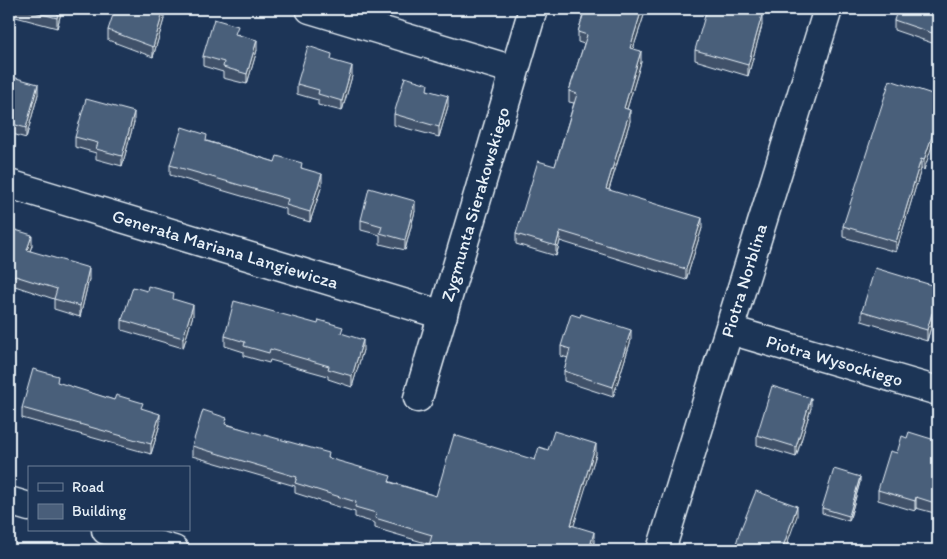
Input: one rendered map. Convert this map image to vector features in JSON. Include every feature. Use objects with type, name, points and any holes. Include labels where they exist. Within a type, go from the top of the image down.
[{"type":"street","points":[[310,9],[514,70]]},
{"type":"street","name":"Zygmunta Sierakowskiego","points":[[418,398],[533,9]]},
{"type":"street","name":"Piotra Norblina","points":[[661,550],[828,9]]},
{"type":"street","name":"Generała Mariana Langiewicza","points":[[9,184],[443,315]]},
{"type":"street","name":"Piotra Wysockiego","points":[[730,330],[938,391]]},
{"type":"street","points":[[9,502],[28,508]]},
{"type":"street","points":[[113,532],[174,550]]},
{"type":"building","points":[[23,9],[59,9],[57,18]]},
{"type":"building","points":[[115,9],[164,9],[153,47],[108,30]]},
{"type":"building","points":[[585,9],[642,9],[630,48],[641,51],[624,108],[630,110],[606,189],[702,218],[686,269],[560,231],[556,246],[516,234],[538,161],[555,166],[577,94],[569,91],[587,35],[578,32]]},
{"type":"building","points":[[707,9],[731,12],[732,9],[740,9],[762,15],[748,65],[695,50]]},
{"type":"building","points":[[898,9],[938,9],[938,35],[894,20]]},
{"type":"building","points":[[214,19],[238,26],[235,34],[257,40],[247,74],[223,67],[224,62],[203,56]]},
{"type":"building","points":[[308,46],[332,54],[331,60],[352,66],[342,101],[318,94],[319,90],[297,84]]},
{"type":"building","points":[[9,76],[38,84],[26,128],[9,123]]},
{"type":"building","points":[[405,77],[428,84],[427,90],[448,96],[439,127],[394,114]]},
{"type":"building","points":[[890,80],[938,96],[938,118],[924,160],[921,159],[896,242],[843,226]]},
{"type":"building","points":[[86,99],[134,112],[122,156],[96,149],[98,143],[75,137]]},
{"type":"building","points":[[182,127],[207,135],[206,141],[275,162],[277,156],[302,163],[301,168],[322,174],[310,212],[286,205],[288,199],[170,165]]},
{"type":"building","points":[[369,188],[415,201],[405,240],[380,233],[382,226],[361,220]]},
{"type":"building","points":[[9,228],[32,235],[27,250],[89,268],[80,306],[54,299],[57,289],[9,274]]},
{"type":"building","points":[[875,268],[938,287],[938,314],[932,313],[927,330],[862,311]]},
{"type":"building","points":[[148,286],[174,293],[173,299],[193,305],[183,338],[122,320],[133,287],[147,291]]},
{"type":"building","points":[[234,301],[318,324],[319,320],[343,327],[341,333],[363,340],[352,376],[328,369],[329,366],[270,349],[269,353],[244,346],[245,342],[225,336]]},
{"type":"building","points":[[571,314],[580,317],[581,314],[631,330],[613,387],[564,371],[570,349],[561,346]]},
{"type":"building","points":[[33,369],[58,376],[57,382],[114,400],[116,395],[143,403],[141,408],[160,414],[151,444],[22,408]]},
{"type":"building","points":[[772,386],[811,398],[796,447],[757,435]]},
{"type":"building","points":[[203,410],[227,418],[225,424],[329,453],[328,458],[391,476],[389,482],[436,496],[454,435],[535,460],[539,447],[548,450],[554,431],[596,444],[571,525],[594,532],[589,550],[474,550],[462,547],[461,550],[448,550],[429,545],[432,535],[375,518],[376,513],[355,507],[356,502],[295,483],[297,477],[192,446]]},
{"type":"building","points":[[909,432],[938,441],[938,504],[916,497],[915,501],[878,490],[890,451],[897,453],[902,436],[907,438]]},
{"type":"building","points":[[834,469],[860,477],[849,516],[822,508]]},
{"type":"building","points":[[756,491],[797,506],[782,550],[734,550]]}]
